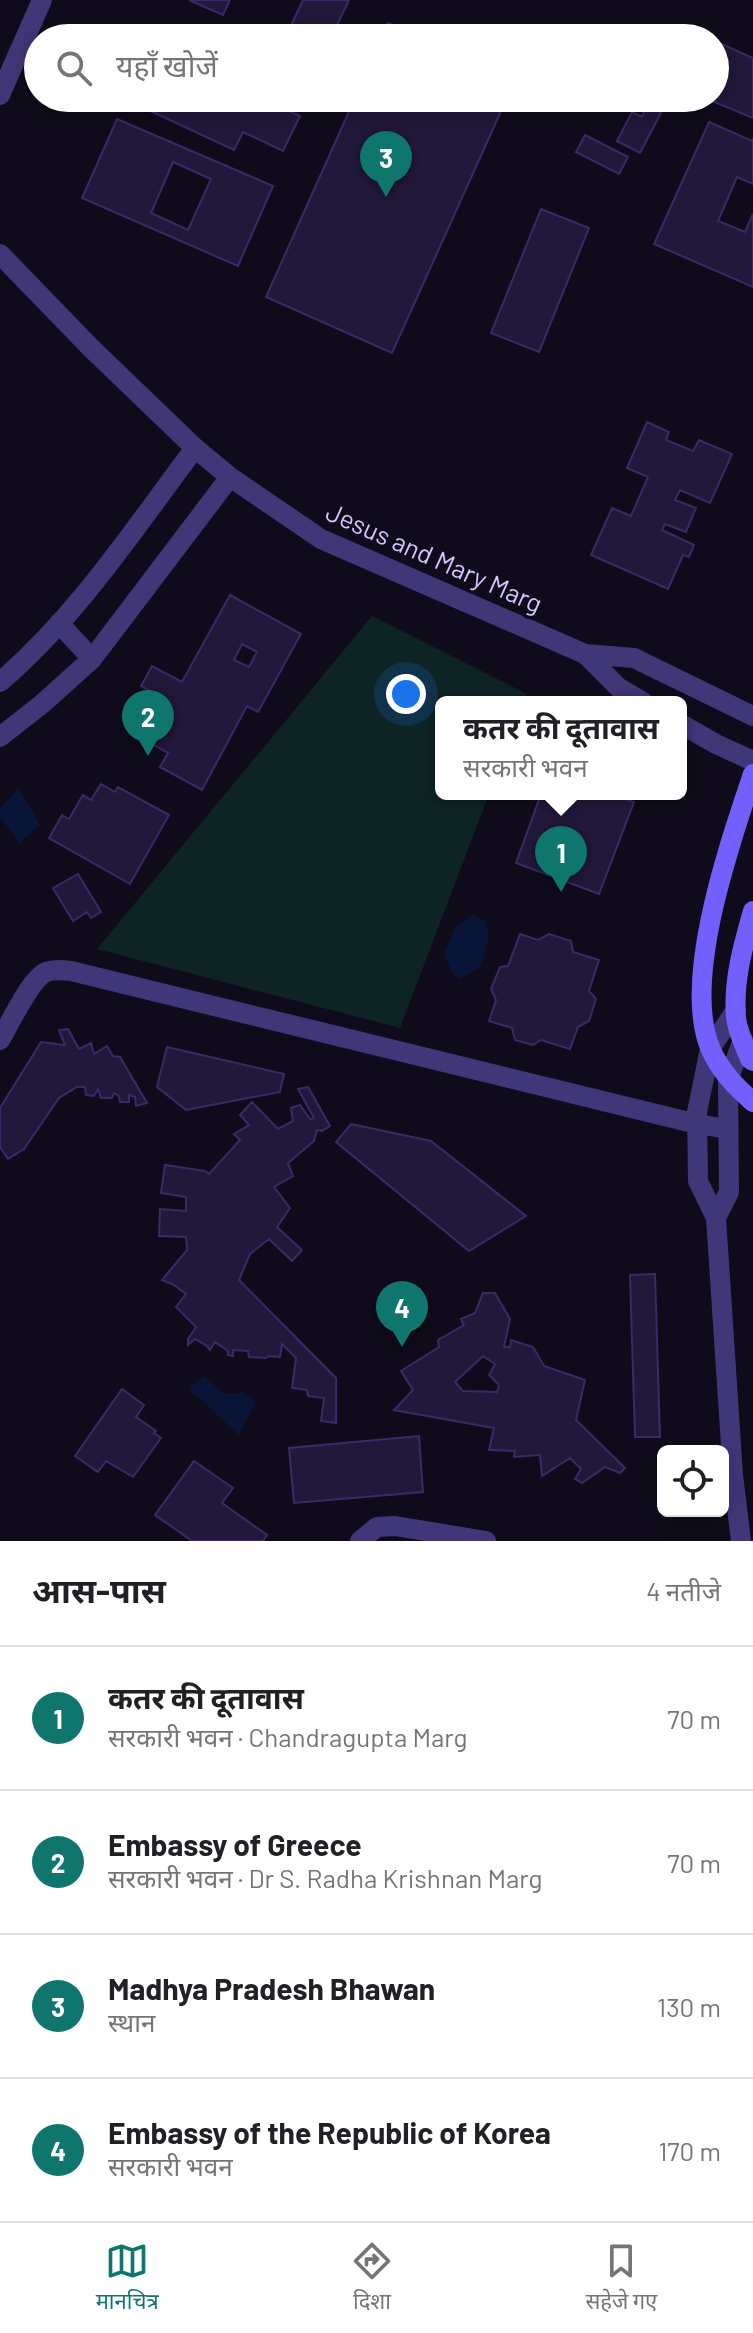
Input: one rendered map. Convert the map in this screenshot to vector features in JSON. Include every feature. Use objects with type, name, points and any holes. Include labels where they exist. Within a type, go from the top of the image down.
[{"type":"main road","points":[[753,774],[734,830],[709,934],[703,977],[703,1020],[710,1049],[728,1080],[753,1102]]},
{"type":"main road","points":[[752,1060],[736,1020],[736,989],[741,953],[753,911]]},
{"type":"street","points":[[31,24],[42,0]]},
{"type":"street","points":[[0,95],[24,41]]},
{"type":"street","name":"Jesus and Mary Marg","points":[[0,254],[91,348],[195,448],[230,477],[321,539],[585,654],[619,688],[633,696]]},
{"type":"street","points":[[0,682],[23,662],[88,592],[195,448]]},
{"type":"street","points":[[0,737],[92,659],[230,477]]},
{"type":"street","points":[[59,623],[92,659]]},
{"type":"street","points":[[585,654],[634,658],[753,716]]},
{"type":"street","points":[[687,727],[753,761]]},
{"type":"street","points":[[0,1040],[43,973],[71,971],[728,1129]]},
{"type":"street","points":[[736,1010],[710,1049],[697,1124],[698,1181],[716,1218],[733,1475],[741,1541]]},
{"type":"street","points":[[716,1218],[729,1192],[728,1080],[743,1040]]},
{"type":"street","points":[[360,1541],[377,1527],[395,1526],[486,1541]]},
{"type":"green space","points":[[372,616],[527,694],[435,696],[435,800],[487,800],[400,1028],[97,949]]},
{"type":"water","points":[[19,788],[40,825],[19,843],[0,817],[0,808]]},
{"type":"water","points":[[472,915],[486,921],[489,938],[481,967],[459,979],[452,973],[444,954],[454,929]]},
{"type":"water","points":[[203,1376],[225,1394],[244,1392],[256,1402],[239,1435],[189,1389]]},
{"type":"building","points":[[189,0],[230,0],[223,15]]},
{"type":"building","points":[[303,0],[349,0],[338,24],[292,24]]},
{"type":"building","points":[[729,47],[753,58],[753,118],[729,108]]},
{"type":"building","points":[[153,112],[292,112],[300,116],[283,151],[243,132],[234,150]]},
{"type":"building","points":[[349,112],[501,112],[392,353],[266,297]]},
{"type":"building","points":[[632,112],[642,117],[644,112],[661,113],[640,153],[617,141]]},
{"type":"building","points":[[117,119],[273,186],[238,266],[82,198]],"holes":[[[173,162],[211,179],[188,230],[151,213]]]},
{"type":"building","points":[[709,122],[752,141],[753,138],[753,184],[737,177],[718,221],[745,232],[753,214],[753,287],[654,244]]},
{"type":"building","points":[[585,135],[628,157],[619,174],[576,152]]},
{"type":"building","points":[[541,209],[589,228],[539,352],[491,333]]},
{"type":"building","points":[[647,422],[669,432],[666,440],[693,451],[699,440],[732,454],[710,503],[680,490],[675,500],[696,508],[686,532],[665,524],[662,530],[694,545],[689,557],[683,555],[668,589],[591,555],[612,508],[631,516],[648,477],[627,468]]},
{"type":"building","points":[[230,595],[301,634],[258,712],[247,706],[202,790],[160,767],[168,753],[141,738],[163,698],[141,686],[152,666],[182,682]],"holes":[[[242,644],[257,652],[249,667],[234,660]]]},
{"type":"building","points":[[101,784],[115,792],[118,787],[169,815],[130,884],[49,838],[62,815],[69,819],[83,795],[91,800]]},
{"type":"building","points":[[539,800],[634,802],[599,894],[516,863]]},
{"type":"building","points":[[78,874],[101,912],[91,918],[87,912],[73,921],[53,888]]},
{"type":"building","points":[[520,934],[538,940],[549,934],[571,941],[573,952],[599,960],[589,991],[596,999],[589,1021],[578,1027],[570,1049],[541,1040],[533,1045],[515,1040],[512,1028],[489,1021],[496,1000],[491,989],[500,967],[508,966]]},
{"type":"building","points":[[68,1029],[79,1049],[91,1043],[94,1054],[107,1046],[113,1056],[120,1057],[147,1103],[136,1106],[135,1097],[129,1095],[129,1102],[120,1102],[119,1096],[114,1093],[112,1098],[101,1098],[98,1089],[94,1096],[86,1095],[85,1087],[77,1087],[59,1098],[24,1149],[8,1159],[0,1147],[0,1108],[41,1042],[65,1045],[59,1030]]},
{"type":"building","points":[[167,1047],[284,1074],[280,1092],[186,1110],[157,1087]]},
{"type":"building","points":[[308,1087],[330,1126],[322,1131],[317,1130],[314,1141],[288,1163],[293,1176],[274,1187],[290,1208],[277,1227],[302,1250],[292,1261],[269,1239],[250,1254],[239,1280],[336,1378],[336,1423],[321,1421],[324,1398],[308,1396],[307,1390],[292,1388],[296,1358],[282,1344],[280,1357],[266,1358],[249,1357],[248,1351],[233,1350],[233,1356],[228,1355],[228,1351],[215,1342],[210,1350],[195,1339],[188,1345],[188,1339],[196,1327],[176,1307],[186,1294],[162,1280],[187,1250],[186,1237],[159,1236],[160,1209],[186,1211],[186,1197],[161,1193],[165,1165],[209,1174],[240,1140],[234,1134],[249,1125],[240,1115],[252,1102],[278,1129],[293,1121],[291,1108],[300,1105],[310,1119],[314,1118],[298,1089]]},
{"type":"building","points":[[351,1124],[431,1141],[526,1216],[469,1251],[336,1142]]},
{"type":"building","points":[[655,1274],[660,1437],[635,1437],[630,1275]]},
{"type":"building","points":[[483,1293],[495,1293],[510,1319],[504,1347],[510,1347],[511,1340],[533,1347],[544,1366],[585,1380],[576,1420],[625,1468],[620,1473],[605,1467],[582,1483],[575,1479],[581,1469],[570,1458],[542,1476],[540,1455],[514,1457],[515,1451],[489,1450],[494,1428],[394,1410],[413,1390],[401,1371],[439,1347],[438,1340],[464,1325],[461,1319],[475,1313]],"holes":[[[483,1356],[495,1364],[489,1375],[499,1385],[497,1392],[463,1391],[455,1382]]]},
{"type":"building","points":[[122,1389],[144,1405],[136,1417],[161,1438],[133,1477],[106,1461],[98,1472],[75,1456]]},
{"type":"building","points":[[419,1436],[423,1492],[294,1503],[289,1448]]},
{"type":"building","points":[[194,1461],[233,1488],[222,1503],[267,1535],[263,1541],[192,1541],[155,1515]]},
{"type":"place","name":"Madhya Pradesh Bhawan","points":[[386,197]]},
{"type":"place","name":"Embassy of Greece","points":[[148,756]]},
{"type":"place","name":"कतर की दूतावास","points":[[561,892]]},
{"type":"place","name":"Embassy of the Republic of Korea","points":[[402,1347]]}]
